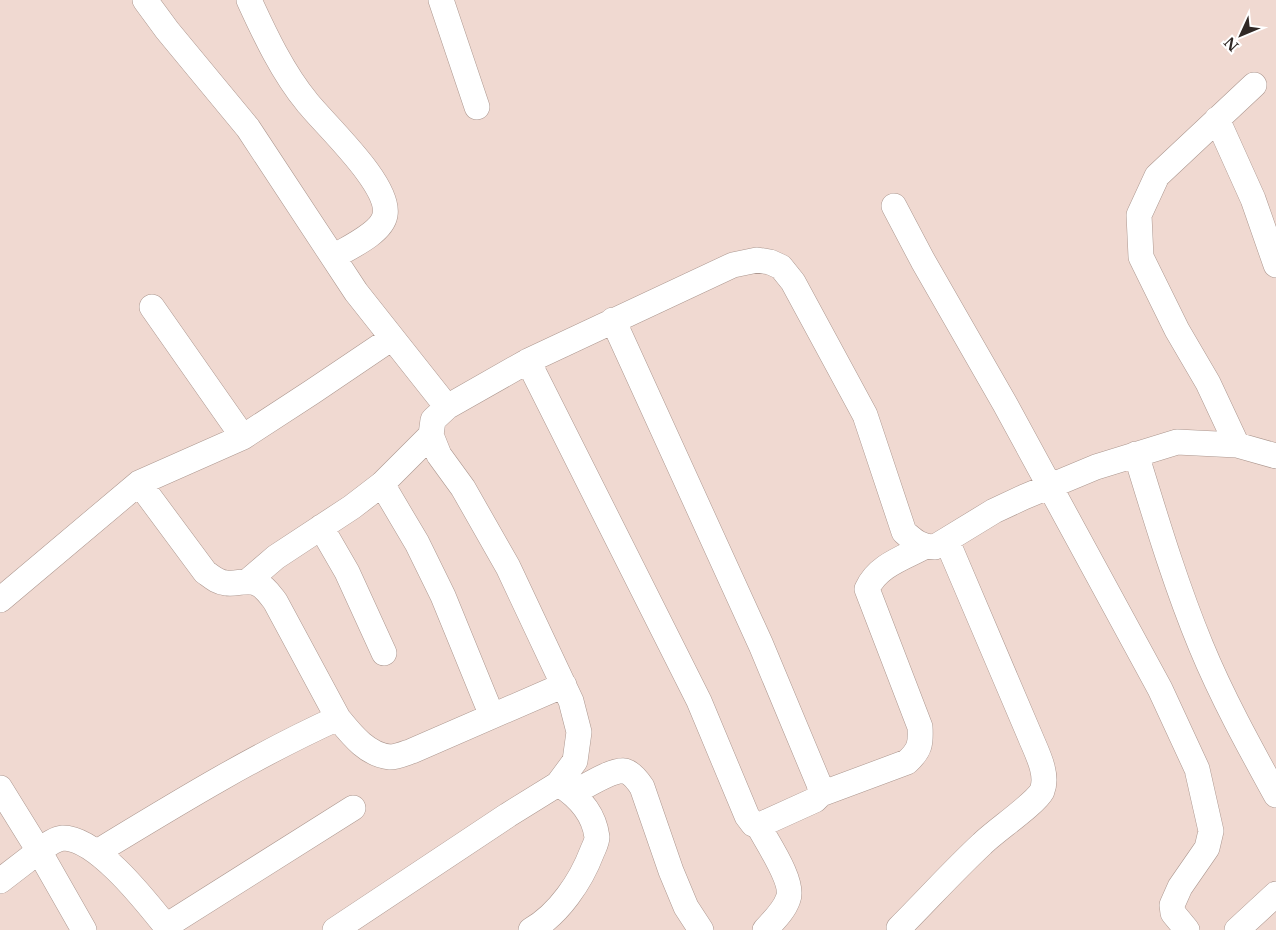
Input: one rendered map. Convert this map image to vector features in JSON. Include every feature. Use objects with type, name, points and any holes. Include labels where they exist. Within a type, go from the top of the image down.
[{"type":"street","points":[[145,0],[167,30],[248,128],[356,292],[447,407]]},
{"type":"street","points":[[249,0],[284,68],[302,95],[340,137],[373,179],[382,196],[386,214],[381,226],[334,257]]},
{"type":"street","points":[[441,0],[477,107]]},
{"type":"street","points":[[1237,445],[1208,383],[1177,330],[1141,257],[1139,215],[1157,176],[1254,85]]},
{"type":"street","points":[[1217,119],[1253,199],[1276,265]]},
{"type":"street","points":[[894,206],[1050,486],[1160,689],[1197,769],[1211,831],[1207,848],[1180,887],[1172,905],[1173,913],[1187,930]]},
{"type":"street","points":[[565,789],[575,761],[579,732],[571,701],[508,567],[463,488],[439,455],[431,435],[433,420],[447,407],[528,361],[733,265],[757,260],[770,262],[781,267],[793,282],[865,415],[904,532],[915,542],[936,544]]},
{"type":"street","points":[[152,308],[243,437]]},
{"type":"street","points":[[613,320],[761,645],[819,784],[821,794]]},
{"type":"street","points":[[0,600],[139,483],[243,437],[392,338]]},
{"type":"street","points":[[528,361],[700,701],[747,816],[753,824],[758,825],[815,800],[821,794],[907,762],[916,754],[921,742],[920,727],[867,589],[872,579],[881,570],[936,544],[994,511],[1096,466],[1177,442],[1237,445],[1276,456]]},
{"type":"street","points":[[248,581],[276,557],[352,507],[382,484],[431,435]]},
{"type":"street","points":[[1136,454],[1178,587],[1201,646],[1231,711],[1276,796]]},
{"type":"street","points":[[139,483],[205,572],[217,581],[228,584],[248,581],[259,584],[276,601],[338,718],[360,743],[377,754],[392,757],[412,751],[564,685]]},
{"type":"street","points":[[382,484],[417,543],[443,596],[492,716]]},
{"type":"street","points":[[322,527],[348,572],[384,654]]},
{"type":"street","points":[[896,929],[983,843],[1033,801],[1042,792],[1045,781],[1041,764],[1030,736],[936,544]]},
{"type":"street","points":[[97,852],[198,790],[290,740],[338,718]]},
{"type":"street","points":[[335,930],[508,814],[565,789],[615,771],[626,771],[636,778],[642,787],[671,871],[686,907],[701,930]]},
{"type":"street","points":[[0,788],[84,930]]},
{"type":"street","points":[[531,930],[537,927],[562,903],[576,885],[590,858],[597,839],[592,819],[583,804],[565,789]]},
{"type":"street","points":[[0,880],[50,842],[62,838],[80,842],[97,852],[119,872],[168,928],[353,808]]},
{"type":"street","points":[[758,825],[787,880],[790,893],[788,901],[779,915],[765,930]]},
{"type":"street","points":[[1237,930],[1276,894]]},
{"type":"street","points":[[562,903],[563,930]]}]
